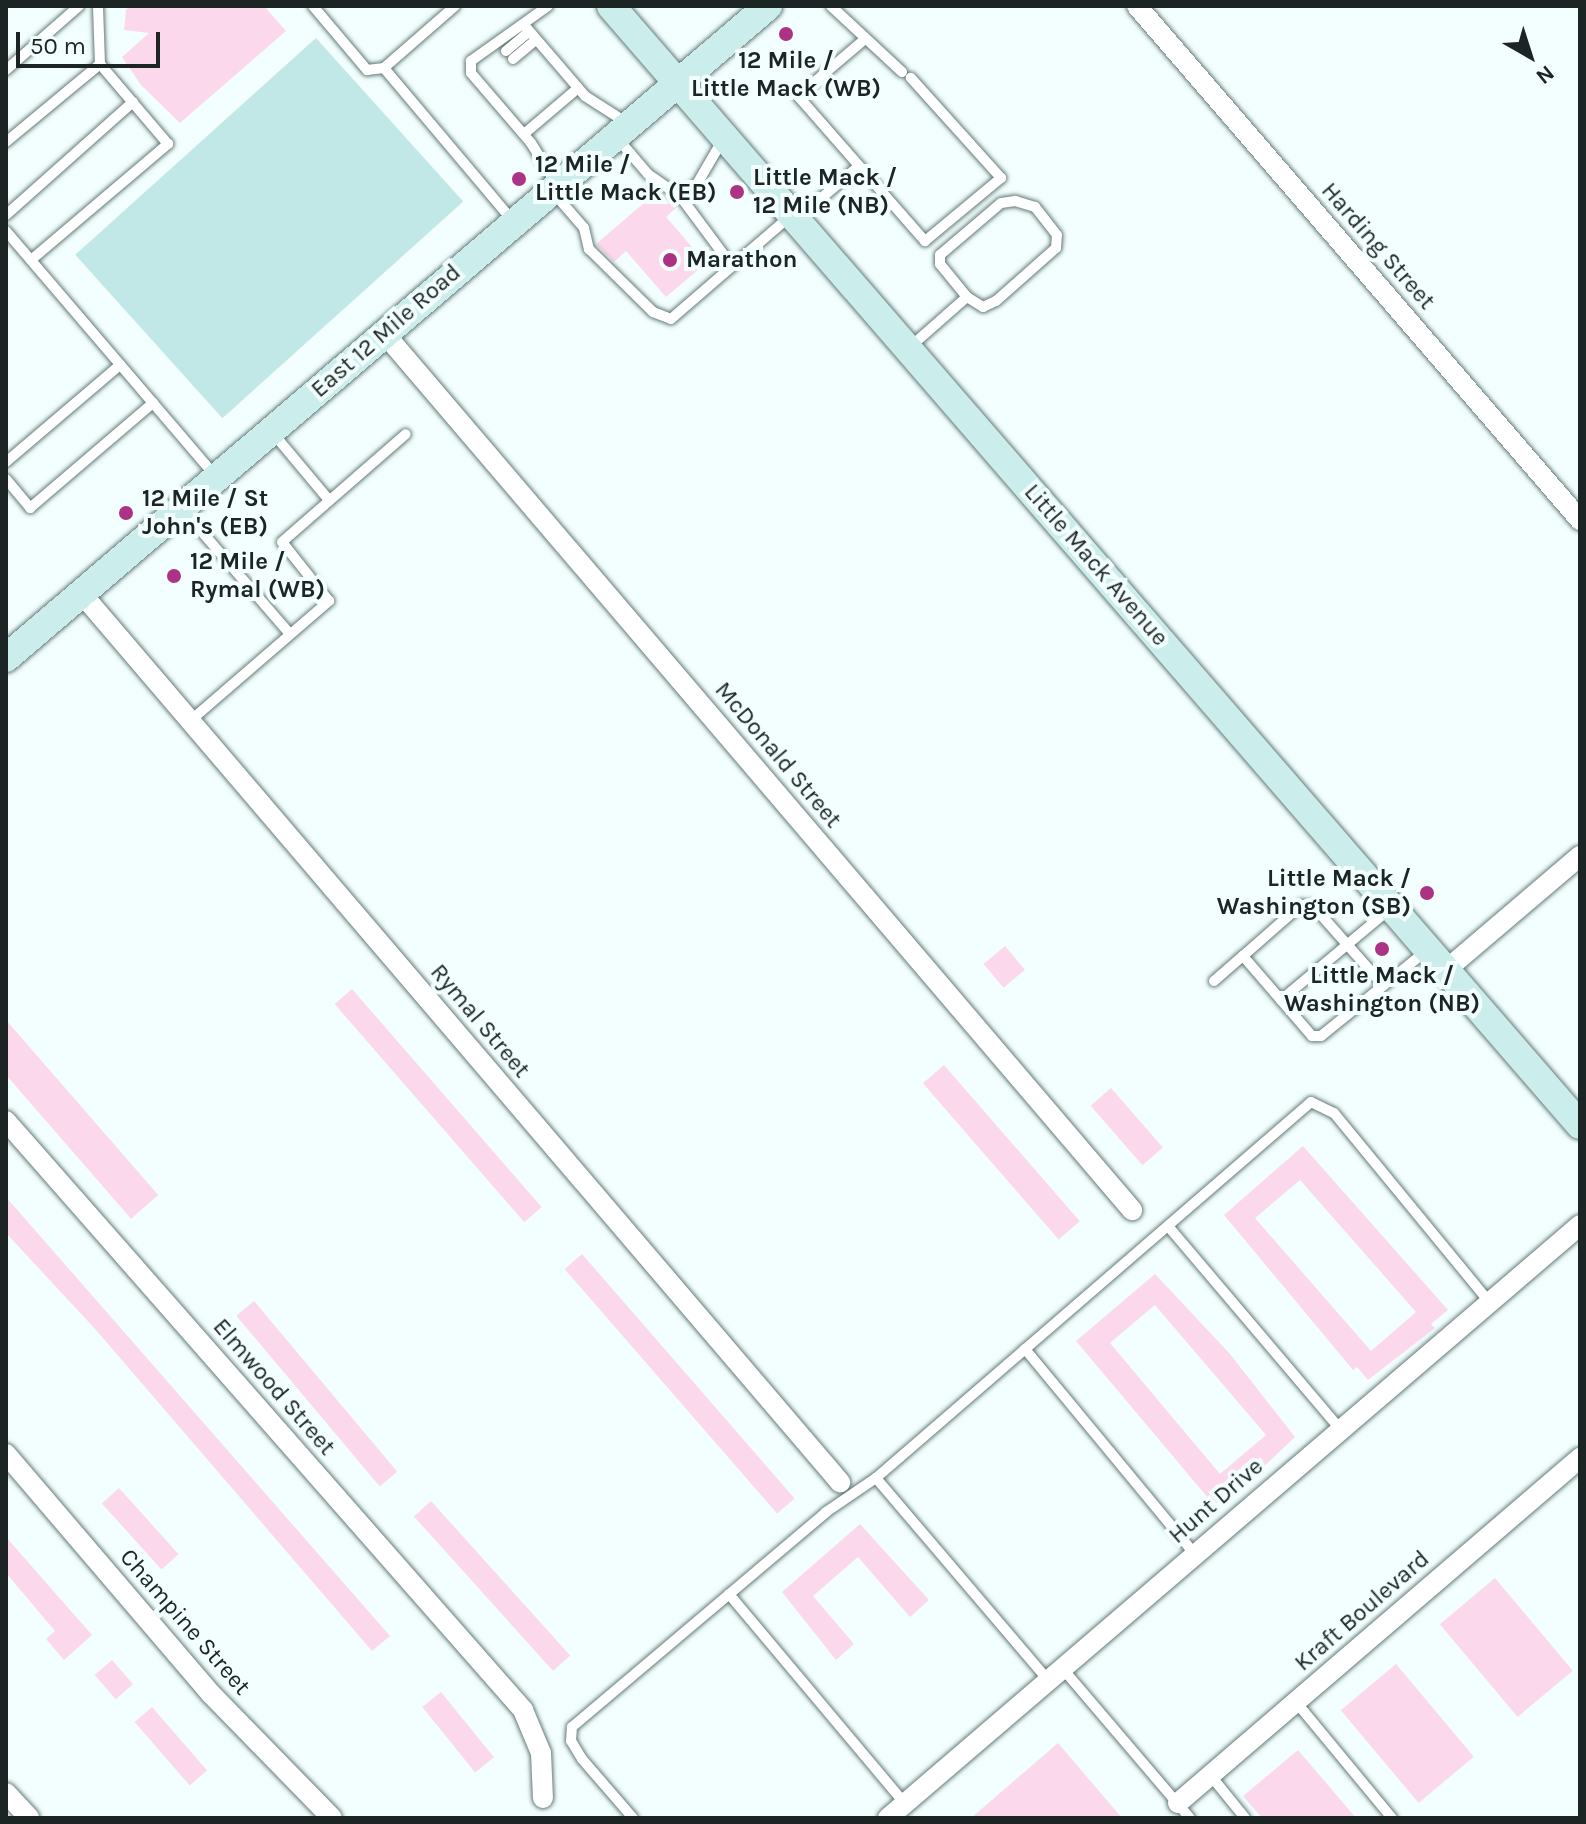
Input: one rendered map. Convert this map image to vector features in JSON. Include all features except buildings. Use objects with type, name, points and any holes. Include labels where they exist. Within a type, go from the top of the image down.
[{"type":"main road","name":"Little Mack Avenue","points":[[611,6],[1580,1125]]},
{"type":"main road","name":"East 12 Mile Road","points":[[6,658],[620,128],[768,6]]},
{"type":"street","name":"Harding Street","points":[[1137,6],[1580,520]]},
{"type":"street","name":"McDonald Street","points":[[384,333],[1132,1210]]},
{"type":"street","name":"Rymal Street","points":[[82,594],[840,1482]]},
{"type":"street","points":[[1437,960],[1580,856]]},
{"type":"street","name":"Elmwood Street","points":[[6,1121],[503,1687],[533,1730],[541,1753],[543,1798]]},
{"type":"street","name":"Hunt Drive","points":[[888,1818],[1580,1225]]},
{"type":"street","name":"Champine Street","points":[[6,1454],[211,1694],[332,1818]]},
{"type":"street","name":"Kraft Boulevard","points":[[1184,1810],[1211,1776],[1580,1458]]},
{"type":"street","points":[[6,1793],[29,1818]]},
{"type":"lane","points":[[6,70],[79,6]]},
{"type":"lane","points":[[31,260],[168,144],[100,64],[98,6]]},
{"type":"lane","points":[[313,6],[367,70],[384,68],[455,6]]},
{"type":"lane","points":[[510,55],[548,6]]},
{"type":"lane","points":[[831,6],[907,75],[1001,178],[925,241],[798,96],[865,39]]},
{"type":"lane","points":[[530,32],[501,35],[471,61],[478,81],[524,134],[554,186],[584,228],[589,249],[661,318],[671,319],[732,266],[859,166]]},
{"type":"lane","points":[[530,32],[578,88],[620,128],[648,174],[680,196],[732,266]]},
{"type":"lane","points":[[6,142],[100,64]]},
{"type":"lane","points":[[384,68],[513,222]]},
{"type":"lane","points":[[478,81],[487,74],[487,91]]},
{"type":"lane","points":[[524,134],[578,88]]},
{"type":"lane","points":[[6,215],[133,102]]},
{"type":"lane","points":[[680,196],[697,184],[725,136]]},
{"type":"lane","points":[[1015,201],[1035,207],[1057,235],[1056,248],[996,301],[983,307],[967,297],[940,264],[940,255],[1001,203],[1015,201]]},
{"type":"lane","points":[[6,231],[216,478]]},
{"type":"lane","points":[[908,348],[967,297]]},
{"type":"lane","points":[[6,462],[120,365]]},
{"type":"lane","points":[[6,479],[30,508],[153,403]]},
{"type":"lane","points":[[271,431],[328,499]]},
{"type":"lane","points":[[190,721],[329,601],[282,542],[406,434]]},
{"type":"lane","points":[[181,508],[290,634]]},
{"type":"lane","points":[[1214,981],[1301,905],[1313,906],[1383,985]]},
{"type":"lane","points":[[1281,1000],[1392,906]]},
{"type":"lane","points":[[1243,956],[1312,1036],[1321,1036],[1383,985],[1437,960]]},
{"type":"lane","points":[[633,1818],[582,1759],[571,1741],[572,1727],[826,1512],[876,1478],[1311,1102],[1334,1113],[1489,1302]]},
{"type":"lane","points":[[1168,1226],[1340,1429]]},
{"type":"lane","points":[[1025,1349],[1194,1553]]},
{"type":"lane","points":[[876,1478],[1184,1810]]},
{"type":"lane","points":[[729,1594],[905,1804]]},
{"type":"lane","points":[[1296,1702],[1392,1818]]},
{"type":"lane","points":[[1211,1776],[1245,1818]]},
{"type":"shaded area","points":[[316,38],[463,201],[222,418],[75,255]]},
{"type":"place","name":"12 Mile / Little Mack (WB)","points":[[786,34]]},
{"type":"place","name":"12 Mile / Little Mack (EB)","points":[[519,179]]},
{"type":"place","name":"Little Mack / 12 Mile (NB)","points":[[737,192]]},
{"type":"place","name":"Marathon","points":[[670,260]]},
{"type":"place","name":"12 Mile / St John's (EB)","points":[[126,513]]},
{"type":"place","name":"12 Mile / Rymal (WB)","points":[[174,576]]},
{"type":"place","name":"Little Mack / Washington (SB)","points":[[1427,893]]},
{"type":"place","name":"Little Mack / Washington (NB)","points":[[1382,949]]}]
